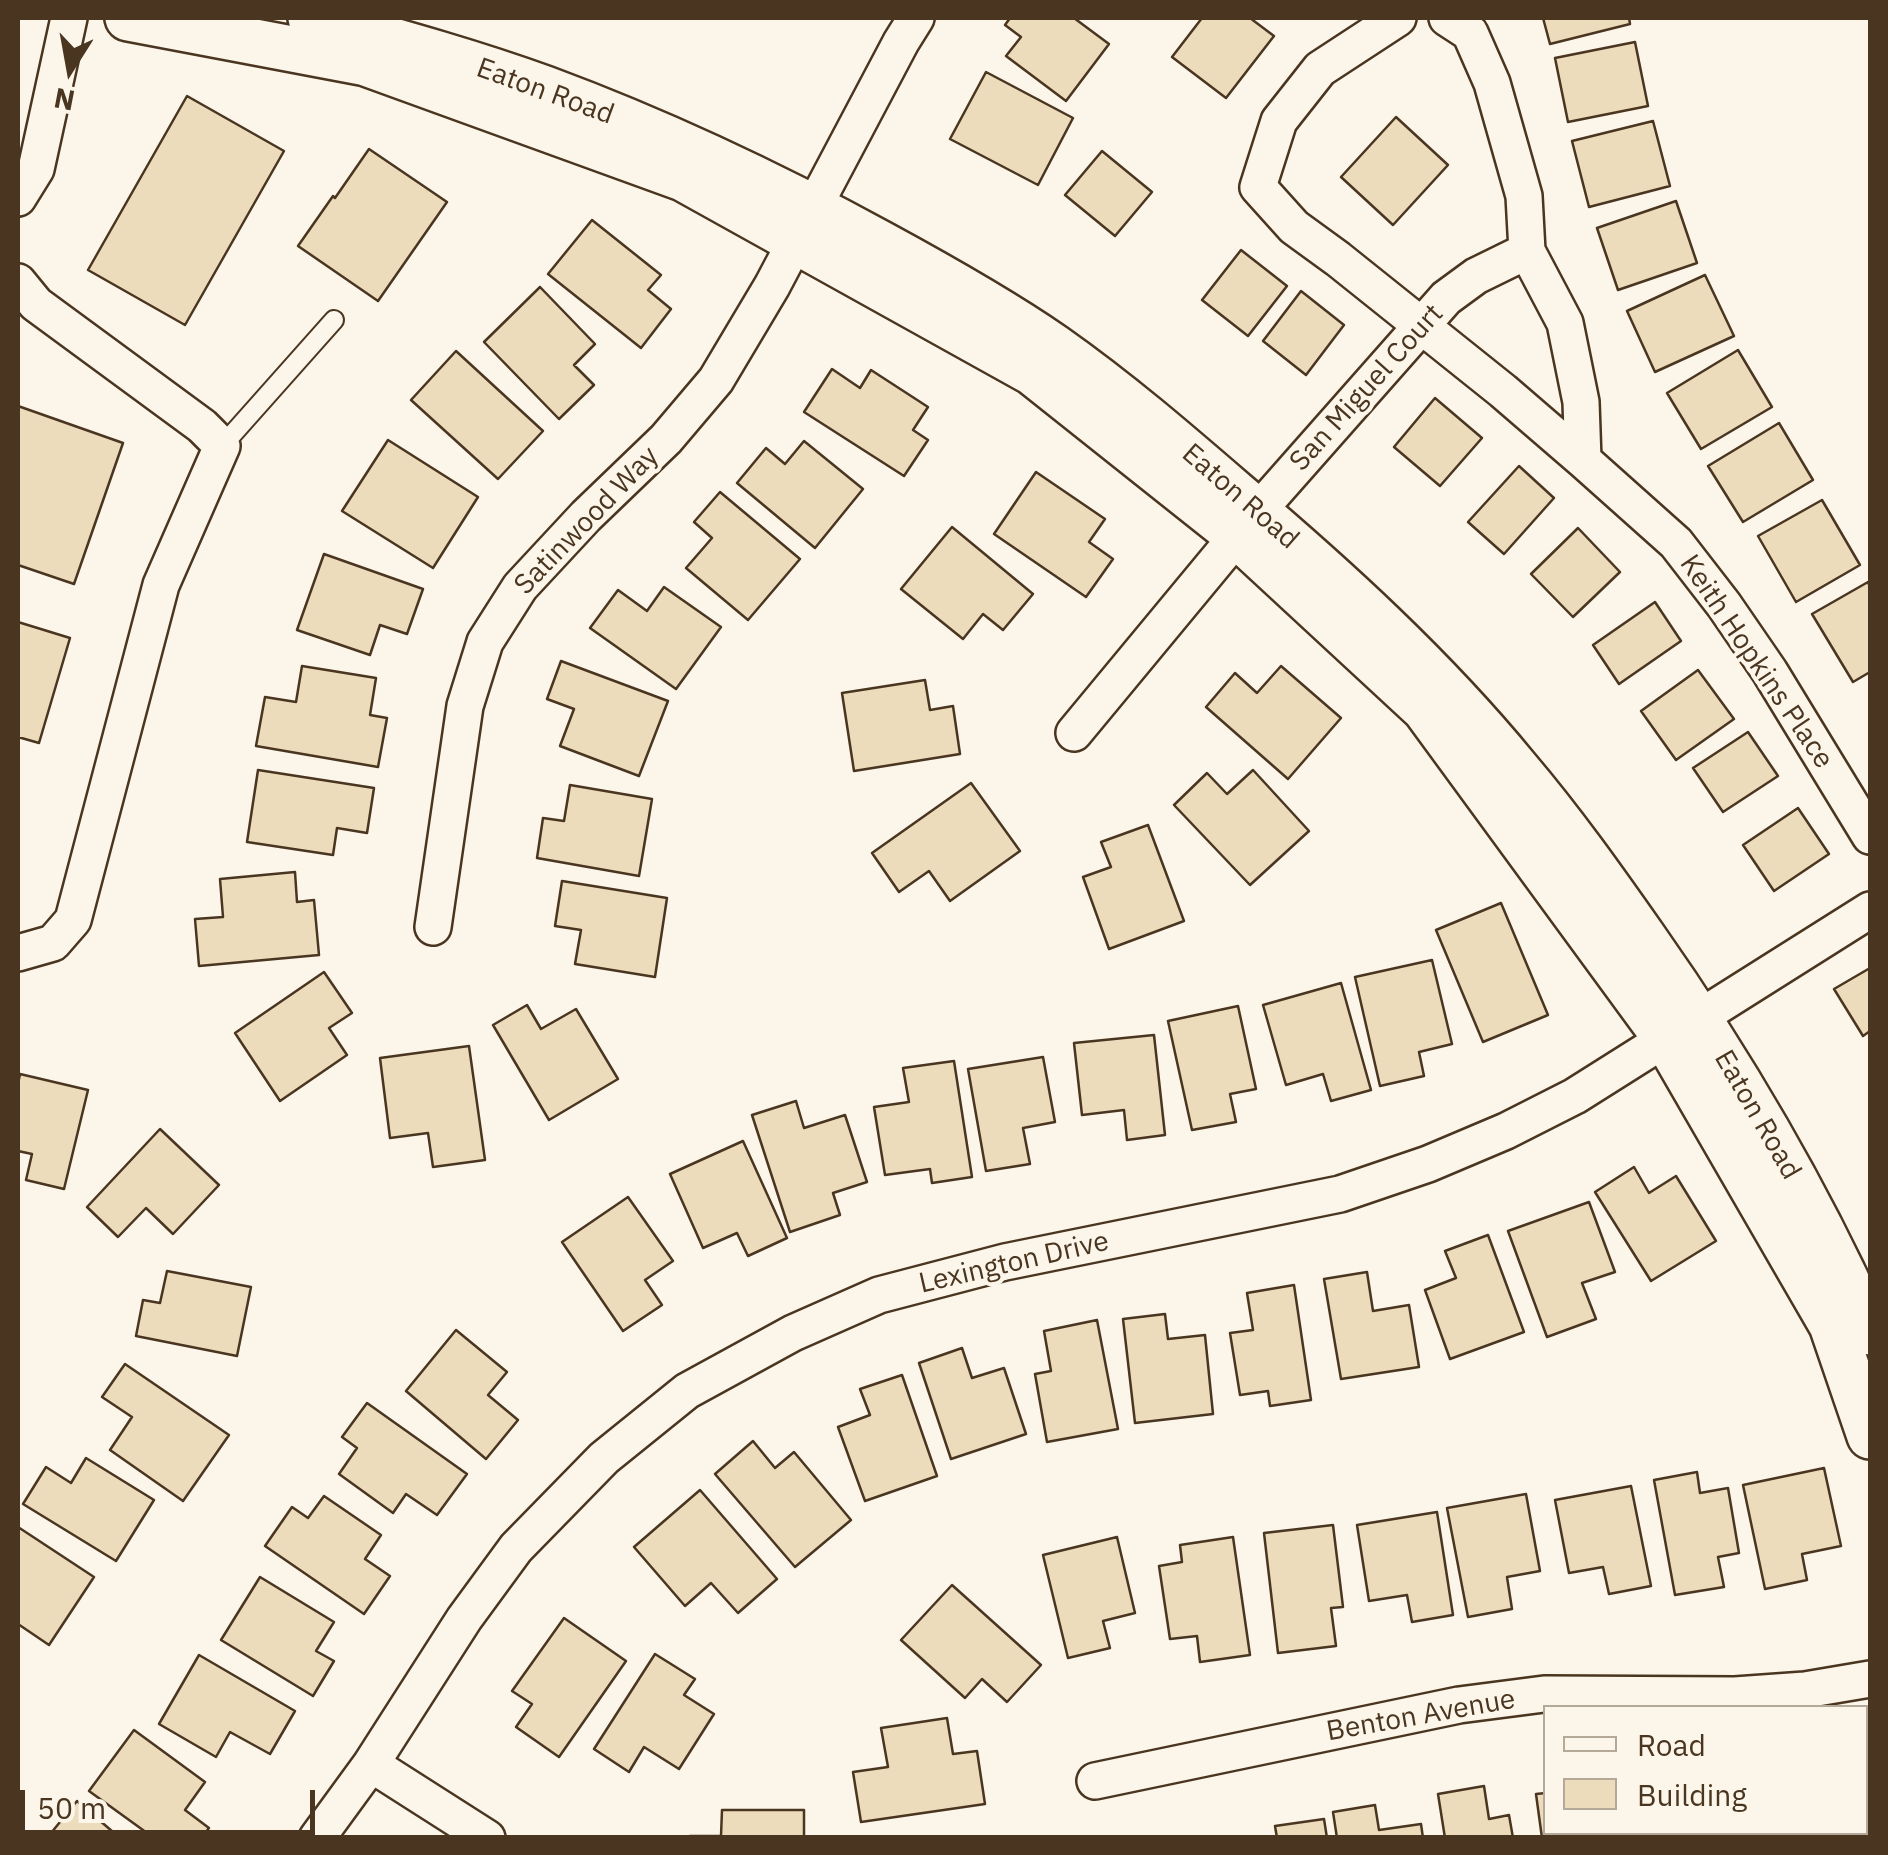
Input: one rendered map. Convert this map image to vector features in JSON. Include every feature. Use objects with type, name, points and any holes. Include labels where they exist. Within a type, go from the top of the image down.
[{"type":"street","points":[[18,198],[36,169],[69,18]]},
{"type":"street","points":[[128,18],[366,63],[806,225]]},
{"type":"street","name":"Eaton Road","points":[[312,18],[542,88],[664,136],[806,225],[944,278],[1055,348],[1159,428],[1247,524],[1345,590],[1421,664],[1515,766],[1595,869],[1682,1028],[1756,1110],[1866,1311]]},
{"type":"street","name":"Satinwood Way","points":[[433,927],[465,706],[485,642],[520,587],[666,439],[716,380],[755,318],[916,18]]},
{"type":"street","name":"Keith Hopkins Place","points":[[1398,18],[1320,69],[1279,121],[1258,187],[1294,227],[1503,392],[1676,543],[1770,672],[1870,836]]},
{"type":"street","points":[[1447,18],[1470,33],[1492,83],[1524,196],[1527,252],[1565,323],[1581,402],[1583,460]]},
{"type":"street","name":"San Miguel Court","points":[[1074,732],[1247,524],[1446,298],[1476,276],[1527,252]]},
{"type":"street","points":[[18,282],[36,304],[202,426],[222,446],[161,585],[74,920],[53,942],[18,953]]},
{"type":"street","name":"Lexington Drive","points":[[317,1838],[516,1548],[604,1458],[687,1391],[792,1333],[880,1295],[1005,1262],[1340,1194],[1428,1164],[1575,1096],[1870,910]]},
{"type":"street","points":[[1682,1028],[1832,1324],[1870,1436]]},
{"type":"street","name":"Benton Avenue","points":[[1095,1781],[1476,1703],[1544,1694],[1736,1695],[1805,1690],[1870,1679]]},
{"type":"street","points":[[371,1764],[487,1838]]},
{"type":"lane","points":[[222,446],[334,320]]},
{"type":"building","points":[[1010,18],[1074,18],[1109,44],[1066,101],[1006,56],[1021,37],[1005,25]]},
{"type":"building","points":[[1202,18],[1250,18],[1274,36],[1226,98],[1172,57]]},
{"type":"building","points":[[1543,18],[1629,18],[1630,24],[1550,44]]},
{"type":"building","points":[[1635,42],[1648,106],[1568,122],[1555,58]]},
{"type":"building","points":[[986,72],[1073,118],[1038,185],[950,139]]},
{"type":"building","points":[[187,96],[284,151],[185,325],[88,270]]},
{"type":"building","points":[[1396,117],[1448,165],[1393,225],[1341,177]]},
{"type":"building","points":[[1653,121],[1670,186],[1589,207],[1572,141]]},
{"type":"building","points":[[369,149],[447,202],[378,301],[298,246]]},
{"type":"building","points":[[1102,151],[1152,192],[1115,236],[1065,195]]},
{"type":"building","points":[[1676,201],[1697,263],[1618,290],[1597,228]]},
{"type":"building","points":[[592,220],[661,275],[648,290],[671,309],[641,348],[548,274]]},
{"type":"building","points":[[1241,250],[1287,286],[1248,336],[1202,300]]},
{"type":"building","points":[[1705,275],[1734,336],[1655,372],[1627,311]]},
{"type":"building","points":[[540,287],[595,344],[574,365],[594,385],[559,419],[484,342]]},
{"type":"building","points":[[1301,291],[1344,325],[1306,375],[1263,341]]},
{"type":"building","points":[[1738,350],[1772,407],[1701,449],[1667,393]]},
{"type":"building","points":[[456,351],[543,431],[498,479],[411,400]]},
{"type":"building","points":[[832,369],[860,388],[871,370],[928,407],[913,430],[928,440],[904,476],[804,412]]},
{"type":"building","points":[[1435,398],[1482,438],[1440,486],[1394,447]]},
{"type":"building","points":[[18,406],[123,443],[74,584],[18,565]]},
{"type":"building","points":[[1779,423],[1813,480],[1743,522],[1708,466]]},
{"type":"building","points":[[388,440],[478,497],[433,568],[342,511]]},
{"type":"building","points":[[804,441],[863,489],[815,548],[737,483],[766,448],[785,464]]},
{"type":"building","points":[[1519,466],[1554,498],[1504,554],[1468,522]]},
{"type":"building","points":[[1036,472],[1105,519],[1089,542],[1113,559],[1086,597],[994,534]]},
{"type":"building","points":[[720,492],[800,559],[748,620],[686,568],[712,538],[694,522]]},
{"type":"building","points":[[1822,500],[1860,565],[1796,602],[1758,536]]},
{"type":"building","points":[[952,527],[1033,594],[1003,630],[983,614],[963,639],[901,589]]},
{"type":"building","points":[[1578,528],[1620,572],[1573,617],[1531,574]]},
{"type":"building","points":[[324,554],[423,589],[407,634],[380,625],[370,655],[297,630]]},
{"type":"building","points":[[1868,582],[1870,672],[1853,682],[1812,614]]},
{"type":"building","points":[[664,587],[721,627],[676,689],[590,628],[618,590],[647,611]]},
{"type":"building","points":[[1655,602],[1681,641],[1619,684],[1593,645]]},
{"type":"building","points":[[18,622],[70,638],[39,743],[18,737]]},
{"type":"building","points":[[561,661],[668,701],[639,776],[560,746],[574,709],[547,699]]},
{"type":"building","points":[[302,666],[376,678],[370,715],[387,718],[378,767],[256,746],[265,697],[296,702]]},
{"type":"building","points":[[1281,666],[1341,718],[1288,779],[1206,707],[1235,673],[1257,693]]},
{"type":"building","points":[[1698,670],[1734,719],[1676,760],[1641,711]]},
{"type":"building","points":[[925,680],[930,710],[953,706],[960,754],[854,771],[842,693]]},
{"type":"building","points":[[1748,732],[1778,776],[1723,812],[1693,768]]},
{"type":"building","points":[[258,770],[374,788],[367,833],[337,828],[333,855],[247,842]]},
{"type":"building","points":[[1253,770],[1309,831],[1250,885],[1174,805],[1207,773],[1227,794]]},
{"type":"building","points":[[971,783],[1020,851],[950,901],[929,871],[899,892],[872,853]]},
{"type":"building","points":[[570,785],[652,799],[639,876],[537,858],[543,818],[564,821]]},
{"type":"building","points":[[1798,808],[1829,854],[1774,891],[1743,845]]},
{"type":"building","points":[[1148,825],[1184,921],[1109,949],[1083,877],[1111,867],[1101,842]]},
{"type":"building","points":[[295,872],[297,902],[314,900],[319,955],[199,966],[195,919],[223,917],[220,879]]},
{"type":"building","points":[[562,881],[667,898],[655,977],[575,964],[581,930],[555,926]]},
{"type":"building","points":[[1501,903],[1548,1015],[1483,1042],[1436,930]]},
{"type":"building","points":[[1432,960],[1452,1044],[1419,1052],[1424,1076],[1380,1086],[1355,977]]},
{"type":"building","points":[[1870,968],[1870,1031],[1863,1036],[1834,989]]},
{"type":"building","points":[[324,972],[352,1013],[329,1028],[347,1055],[280,1101],[235,1033]]},
{"type":"building","points":[[1341,983],[1371,1090],[1331,1101],[1323,1074],[1286,1085],[1263,1005]]},
{"type":"building","points":[[527,1005],[541,1029],[576,1009],[618,1079],[549,1120],[493,1025]]},
{"type":"building","points":[[1238,1006],[1256,1089],[1230,1094],[1236,1122],[1192,1130],[1168,1021]]},
{"type":"building","points":[[1154,1035],[1165,1135],[1127,1140],[1124,1110],[1082,1115],[1074,1043]]},
{"type":"building","points":[[469,1046],[485,1160],[433,1167],[428,1133],[390,1138],[380,1058]]},
{"type":"building","points":[[1043,1057],[1055,1122],[1023,1128],[1030,1164],[986,1171],[968,1069]]},
{"type":"building","points":[[954,1061],[972,1177],[932,1183],[930,1169],[885,1175],[874,1107],[909,1102],[903,1068]]},
{"type":"building","points":[[20,1074],[88,1090],[64,1189],[26,1180],[32,1154],[18,1151]]},
{"type":"building","points":[[796,1101],[804,1128],[845,1115],[867,1182],[833,1193],[840,1215],[790,1232],[752,1115]]},
{"type":"building","points":[[160,1129],[219,1185],[173,1234],[146,1208],[118,1237],[87,1207]]},
{"type":"building","points":[[743,1141],[787,1238],[748,1256],[737,1233],[703,1248],[670,1174]]},
{"type":"building","points":[[1634,1167],[1649,1193],[1676,1176],[1716,1241],[1651,1281],[1595,1192]]},
{"type":"building","points":[[628,1197],[673,1261],[645,1280],[662,1305],[623,1331],[562,1242]]},
{"type":"building","points":[[1589,1202],[1615,1272],[1582,1283],[1596,1319],[1547,1337],[1508,1231]]},
{"type":"building","points":[[1488,1235],[1524,1332],[1450,1359],[1425,1290],[1456,1278],[1445,1251]]},
{"type":"building","points":[[167,1271],[251,1287],[237,1356],[136,1336],[143,1300],[160,1303]]},
{"type":"building","points":[[1367,1272],[1373,1311],[1409,1305],[1419,1367],[1341,1379],[1324,1279]]},
{"type":"building","points":[[1294,1285],[1311,1400],[1270,1406],[1268,1391],[1240,1395],[1230,1333],[1253,1330],[1247,1293]]},
{"type":"building","points":[[1165,1314],[1168,1339],[1205,1335],[1213,1414],[1135,1423],[1123,1319]]},
{"type":"building","points":[[1097,1320],[1118,1429],[1047,1442],[1035,1374],[1051,1371],[1044,1331]]},
{"type":"building","points":[[456,1330],[507,1372],[488,1395],[518,1420],[486,1459],[406,1391]]},
{"type":"building","points":[[962,1348],[972,1378],[1004,1368],[1026,1434],[951,1459],[919,1363]]},
{"type":"building","points":[[125,1364],[229,1435],[183,1501],[110,1450],[132,1417],[102,1397]]},
{"type":"building","points":[[902,1375],[937,1476],[865,1501],[838,1427],[870,1415],[860,1389]]},
{"type":"building","points":[[367,1403],[467,1474],[437,1515],[406,1494],[393,1513],[339,1474],[357,1448],[342,1437]]},
{"type":"building","points":[[753,1441],[775,1468],[794,1452],[851,1520],[795,1567],[715,1474]]},
{"type":"building","points":[[86,1458],[154,1500],[116,1561],[23,1504],[46,1467],[71,1483]]},
{"type":"building","points":[[1824,1468],[1841,1546],[1802,1554],[1807,1580],[1765,1589],[1743,1485]]},
{"type":"building","points":[[1697,1472],[1700,1493],[1728,1488],[1739,1553],[1718,1557],[1724,1587],[1675,1595],[1654,1480]]},
{"type":"building","points":[[1631,1486],[1651,1586],[1609,1594],[1603,1567],[1569,1573],[1555,1500]]},
{"type":"building","points":[[700,1490],[777,1579],[738,1613],[711,1583],[685,1606],[634,1547]]},
{"type":"building","points":[[1526,1494],[1540,1571],[1507,1577],[1512,1609],[1468,1617],[1447,1508]]},
{"type":"building","points":[[324,1496],[381,1535],[365,1559],[390,1576],[364,1614],[265,1546],[292,1507],[308,1518]]},
{"type":"building","points":[[1437,1512],[1453,1615],[1412,1622],[1407,1595],[1369,1601],[1357,1525]]},
{"type":"building","points":[[1333,1525],[1343,1607],[1331,1608],[1336,1646],[1278,1653],[1264,1533]]},
{"type":"building","points":[[18,1527],[94,1577],[49,1645],[18,1624]]},
{"type":"building","points":[[1117,1537],[1135,1613],[1103,1621],[1110,1648],[1068,1658],[1043,1555]]},
{"type":"building","points":[[1233,1537],[1250,1655],[1200,1662],[1197,1636],[1170,1639],[1159,1566],[1182,1562],[1180,1545]]},
{"type":"building","points":[[260,1577],[334,1622],[316,1651],[334,1661],[313,1696],[221,1640]]},
{"type":"building","points":[[952,1585],[1041,1665],[1007,1702],[982,1679],[965,1698],[901,1640]]},
{"type":"building","points":[[564,1618],[626,1661],[559,1757],[516,1727],[532,1704],[512,1691]]},
{"type":"building","points":[[655,1654],[695,1679],[684,1695],[714,1714],[679,1769],[644,1747],[629,1772],[594,1749]]},
{"type":"building","points":[[199,1655],[295,1711],[270,1754],[230,1732],[216,1757],[159,1724]]},
{"type":"building","points":[[947,1718],[953,1754],[977,1751],[985,1804],[861,1822],[853,1772],[888,1767],[881,1728]]},
{"type":"building","points":[[134,1730],[205,1782],[185,1810],[209,1828],[201,1838],[154,1838],[89,1791]]},
{"type":"building","points":[[1868,1758],[1870,1838],[1843,1838],[1842,1835],[1868,1835]]},
{"type":"building","points":[[1484,1786],[1489,1819],[1509,1815],[1513,1838],[1445,1838],[1438,1794]]},
{"type":"building","points":[[1543,1793],[1543,1835],[1628,1838],[1542,1838],[1536,1794]]},
{"type":"building","points":[[77,1801],[120,1838],[47,1838]]},
{"type":"building","points":[[1375,1805],[1379,1830],[1421,1824],[1423,1838],[1337,1838],[1333,1812]]},
{"type":"building","points":[[722,1810],[804,1810],[804,1838],[690,1838],[721,1836]]},
{"type":"building","points":[[1324,1819],[1327,1838],[1277,1838],[1275,1826]]},
{"type":"building","points":[[1640,1835],[1721,1838],[1641,1838]]},
{"type":"building","points":[[1748,1835],[1829,1838],[1748,1838]]}]
